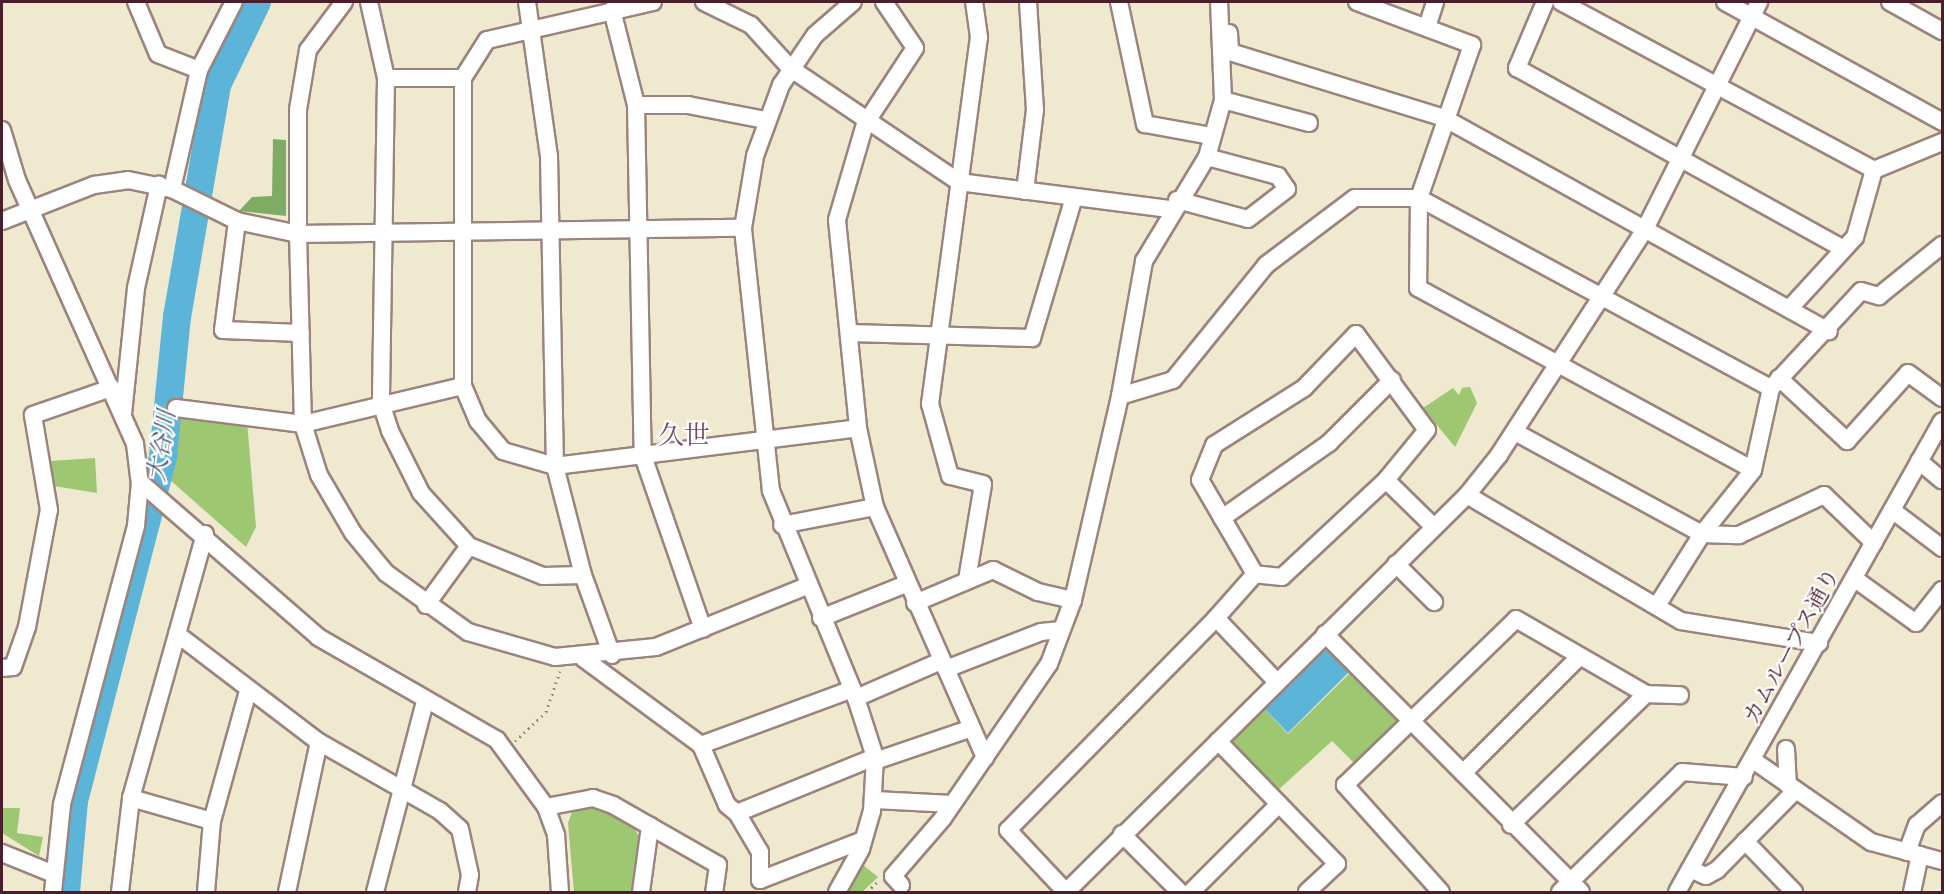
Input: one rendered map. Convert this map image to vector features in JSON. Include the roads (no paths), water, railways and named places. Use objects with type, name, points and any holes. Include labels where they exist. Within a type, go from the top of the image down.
[{"type":"street","points":[[136,2],[158,54],[199,70]]},
{"type":"street","points":[[122,416],[136,288],[199,70],[234,2]]},
{"type":"street","points":[[344,2],[308,50],[298,110],[298,234],[303,424],[319,475],[353,533],[386,573],[426,605],[468,632],[564,657],[612,655],[656,647],[807,586]]},
{"type":"street","points":[[369,2],[386,78],[380,233],[381,403],[421,493],[470,546],[543,576],[583,575]]},
{"type":"street","points":[[527,2],[549,156],[548,231],[555,466],[583,575],[612,655]]},
{"type":"street","points":[[653,2],[532,27],[487,40],[463,78],[466,232],[464,386],[478,421],[503,451],[555,466],[858,428]]},
{"type":"street","points":[[704,2],[750,26],[790,68],[865,123],[959,182],[1074,197],[1174,204],[1248,219],[1287,189],[1278,176],[1208,157]]},
{"type":"street","points":[[837,892],[864,840],[875,800],[875,759],[854,694],[782,525],[762,439],[743,228],[765,120],[790,68],[815,35],[853,2]]},
{"type":"street","points":[[884,2],[915,48],[865,123],[837,220],[858,428],[875,507],[906,584],[986,758]]},
{"type":"street","points":[[967,580],[983,484],[950,476],[934,433],[930,404],[979,37],[974,2]]},
{"type":"street","points":[[1025,191],[1035,110],[1028,2]]},
{"type":"street","points":[[1119,2],[1145,124],[1212,136]]},
{"type":"street","points":[[901,885],[893,876],[986,758],[1049,664],[1073,600],[1120,396],[1144,261],[1174,204],[1208,157],[1223,100],[1219,2]]},
{"type":"street","points":[[1228,2],[1230,52],[1444,118],[1829,331]]},
{"type":"street","points":[[1357,2],[1428,24]]},
{"type":"street","points":[[1435,2],[1425,30],[1472,45],[1444,118],[1419,198],[1418,288],[1562,364],[1753,470]]},
{"type":"street","points":[[1545,2],[1517,68],[1844,249]]},
{"type":"street","points":[[1561,2],[1874,171]]},
{"type":"street","points":[[1725,2],[1755,9],[1942,122]]},
{"type":"street","points":[[1890,2],[1942,31]]},
{"type":"street","points":[[1255,574],[1216,618],[1008,830],[1066,892],[1122,834],[1467,495],[1515,432],[1605,298],[1645,229],[1755,9]]},
{"type":"street","points":[[612,10],[636,105],[643,456],[703,629]]},
{"type":"street","points":[[386,78],[463,78]]},
{"type":"street","points":[[1223,100],[1309,123]]},
{"type":"street","points":[[636,105],[688,105],[765,120]]},
{"type":"street","points":[[3,141],[135,444],[144,484],[136,526],[63,805],[53,892]]},
{"type":"street","points":[[1874,171],[1942,142]]},
{"type":"street","points":[[1789,309],[1855,237],[1874,171]]},
{"type":"street","points":[[2,221],[94,185],[128,180],[166,187],[196,204],[237,221],[298,234],[743,228]]},
{"type":"street","points":[[849,333],[938,338],[1032,338],[1074,197]]},
{"type":"street","points":[[1120,396],[1173,380],[1266,265],[1355,198],[1419,198],[1605,298],[1775,383],[1847,441],[1908,373],[1942,398]]},
{"type":"street","points":[[237,221],[223,330],[301,333]]},
{"type":"street","points":[[1658,604],[1702,534],[1753,470],[1775,383],[1829,331],[1861,291],[1880,296],[1942,245]]},
{"type":"street","points":[[1356,334],[1427,430],[1386,480],[1282,577],[1255,574],[1200,480],[1214,445],[1304,388],[1356,334]]},
{"type":"street","points":[[1222,518],[1329,443],[1392,380]]},
{"type":"street","points":[[168,407],[303,424],[381,403],[464,386]]},
{"type":"street","points":[[2,668],[13,667],[27,627],[49,510],[33,415],[111,388]]},
{"type":"street","name":"カムループス通り","points":[[1677,892],[1744,777],[1942,421]]},
{"type":"street","points":[[1515,432],[1702,534],[1739,535],[1824,495],[1874,543]]},
{"type":"street","points":[[1918,461],[1942,480]]},
{"type":"street","points":[[1386,480],[1434,527]]},
{"type":"street","points":[[144,484],[205,534],[318,637],[425,702],[497,740],[546,807],[556,835],[560,892]]},
{"type":"street","points":[[1467,495],[1658,604],[1681,621],[1819,643]]},
{"type":"street","points":[[782,525],[875,507]]},
{"type":"street","points":[[1892,510],[1942,548]]},
{"type":"street","points":[[120,892],[131,798],[205,534]]},
{"type":"street","points":[[426,605],[470,546]]},
{"type":"street","points":[[1396,564],[1434,602]]},
{"type":"street","points":[[915,603],[993,570],[1038,592],[1073,600]]},
{"type":"street","points":[[1854,579],[1916,623],[1942,590]]},
{"type":"street","points":[[821,618],[906,584]]},
{"type":"street","points":[[1216,618],[1277,682]]},
{"type":"street","points":[[1432,890],[1345,785],[1516,619],[1646,694],[1680,695]]},
{"type":"street","points":[[701,745],[1041,632],[1061,630]]},
{"type":"street","points":[[177,634],[248,691],[319,742],[400,785],[460,829],[470,875],[467,892]]},
{"type":"street","points":[[1325,634],[1412,718],[1570,889],[1682,772],[1744,777]]},
{"type":"street","points":[[1462,773],[1580,656]]},
{"type":"street","points":[[583,658],[701,745],[727,805],[737,813],[760,852],[760,880],[864,840]]},
{"type":"street","points":[[206,892],[212,821],[248,691]]},
{"type":"street","points":[[1511,825],[1646,694]]},
{"type":"street","points":[[375,892],[400,785],[425,702]]},
{"type":"street","points":[[737,813],[875,759],[972,728]]},
{"type":"street","points":[[1218,741],[1337,864],[1307,892]]},
{"type":"street","points":[[287,892],[319,742]]},
{"type":"street","points":[[1786,749],[1792,788]]},
{"type":"street","points":[[1753,760],[1871,842],[1942,861]]},
{"type":"street","points":[[1690,869],[1706,876],[1745,841],[1792,788]]},
{"type":"street","points":[[131,798],[212,821]]},
{"type":"street","points":[[546,807],[593,798],[650,826],[718,865],[714,892]]},
{"type":"street","points":[[875,800],[952,804]]},
{"type":"street","points":[[1912,892],[1917,825],[1942,803]]},
{"type":"street","points":[[1191,892],[1279,804]]},
{"type":"street","points":[[641,892],[650,826]]},
{"type":"street","points":[[1122,834],[1180,892]]},
{"type":"street","points":[[1745,841],[1790,891]]},
{"type":"street","points":[[2,853],[54,874]]},
{"type":"water","points":[[1330,650],[1349,672],[1288,733],[1264,708],[1318,652]]},
{"type":"waterway","name":"大谷川","points":[[66,892],[74,801],[163,457],[177,317],[217,85],[257,2]]},
{"type":"district","name":"久世","points":[[684,436]]}]
